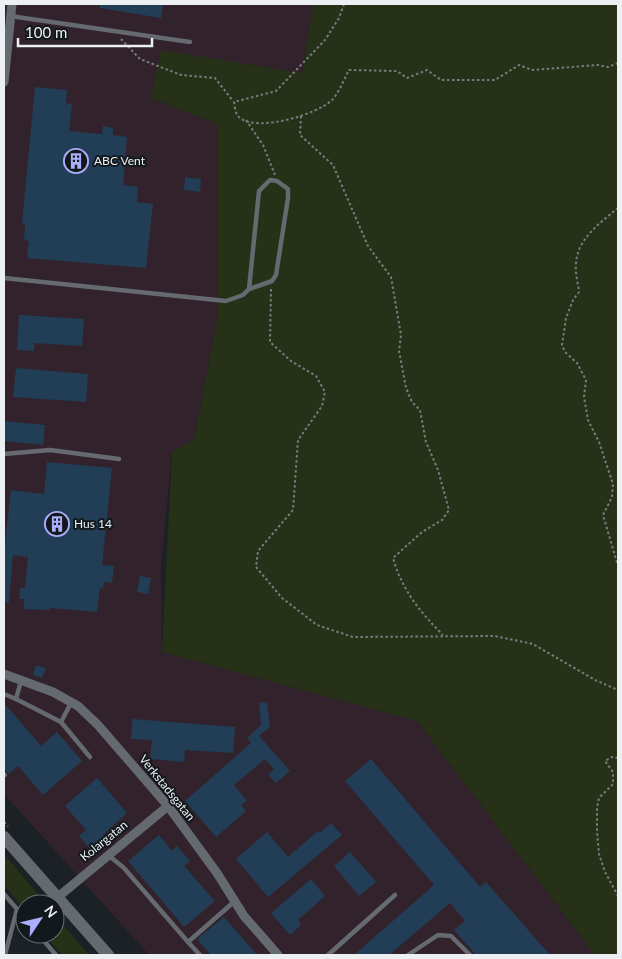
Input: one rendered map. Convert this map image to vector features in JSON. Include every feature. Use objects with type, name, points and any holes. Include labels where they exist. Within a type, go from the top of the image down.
[{"type":"street","points":[[4,82],[8,20],[12,4]]},
{"type":"street","name":"Verkstadsgatan","points":[[4,674],[53,692],[71,703],[98,725],[168,806],[244,916],[278,955]]},
{"type":"street","name":"Kolargatan","points":[[62,894],[168,806]]},
{"type":"street","points":[[4,837],[55,894]]},
{"type":"street","points":[[65,905],[108,955]]},
{"type":"lane","points":[[8,20],[115,31],[190,42]]},
{"type":"lane","points":[[4,278],[226,301],[243,295],[249,289],[272,282],[276,274],[288,198],[288,189],[277,181],[270,180],[259,191],[249,289]]},
{"type":"lane","points":[[4,454],[50,450],[118,459]]},
{"type":"lane","points":[[16,699],[21,680]]},
{"type":"lane","points":[[4,694],[61,722],[90,757]]},
{"type":"lane","points":[[61,722],[71,703]]},
{"type":"lane","points":[[107,855],[124,868],[200,955]]},
{"type":"lane","points":[[4,894],[15,907]]},
{"type":"lane","points":[[328,955],[395,895]]},
{"type":"lane","points":[[188,942],[235,901]]},
{"type":"lane","points":[[5,955],[15,917]]},
{"type":"lane","points":[[408,955],[438,935],[451,936],[470,955]]},
{"type":"lane","points":[[47,944],[56,955]]},
{"type":"path","points":[[234,102],[276,91],[325,40],[339,18],[344,4]]},
{"type":"path","points":[[115,31],[140,60],[181,75],[215,78],[234,102],[236,114],[254,123],[288,120],[314,112],[333,99],[349,70],[397,71],[407,78],[427,70],[441,80],[495,80],[520,65],[532,70],[598,65],[608,67],[618,63]]},
{"type":"path","points":[[301,116],[300,135],[333,165],[368,246],[391,277],[401,335],[399,351],[406,388],[412,402],[420,410],[426,442],[438,470],[450,510],[442,520],[422,532],[393,558],[399,579],[421,613],[443,635]]},
{"type":"path","points":[[246,120],[263,145],[277,181]]},
{"type":"path","points":[[618,208],[601,222],[580,247],[576,265],[579,292],[573,300],[566,318],[562,345],[565,352],[577,363],[586,380],[584,397],[588,420],[599,442],[613,484],[612,497],[603,516],[618,566]]},
{"type":"path","points":[[272,282],[270,342],[291,361],[316,376],[324,392],[322,406],[298,440],[293,510],[258,551],[256,567],[282,598],[317,625],[353,636],[494,636],[533,644],[595,680],[618,690]]},
{"type":"path","points":[[618,758],[612,757],[605,761],[613,772],[613,784],[600,798],[597,807],[599,854],[605,872],[618,896]]},
{"type":"shaded area","points":[[4,4],[313,4],[302,73],[161,51],[151,98],[217,124],[218,315],[194,439],[172,452],[161,567],[162,652],[417,721],[595,955],[149,955],[4,794]]},
{"type":"green space","points":[[313,4],[618,4],[618,955],[595,955],[417,721],[162,652],[172,452],[194,439],[218,315],[217,124],[151,98],[161,50],[302,73]]},
{"type":"green space","points":[[4,854],[38,894],[15,894],[15,899],[4,885]]},
{"type":"green space","points":[[65,927],[89,955],[62,955],[53,944],[65,944]]},
{"type":"building","points":[[100,4],[163,4],[161,18],[100,8]]},
{"type":"building","name":"ABC Vent","points":[[35,87],[67,90],[66,103],[72,104],[69,131],[102,134],[103,126],[113,128],[113,135],[127,137],[123,185],[138,187],[137,202],[153,204],[146,268],[27,258],[29,241],[24,240],[25,224],[22,223]]},
{"type":"building","points":[[185,177],[201,179],[200,192],[184,190]]},
{"type":"building","points":[[19,315],[84,319],[82,346],[34,343],[34,351],[17,350]]},
{"type":"building","points":[[16,368],[88,374],[86,402],[13,397]]},
{"type":"building","points":[[4,421],[45,425],[43,445],[4,441]]},
{"type":"building","name":"Hus 14","points":[[47,462],[112,468],[102,565],[114,566],[112,583],[104,582],[103,589],[100,588],[97,612],[50,608],[49,610],[24,609],[24,599],[19,599],[20,588],[25,588],[28,557],[13,555],[9,602],[4,602],[4,554],[11,490],[44,494]]},
{"type":"building","points":[[140,576],[151,578],[148,594],[137,592]]},
{"type":"building","points":[[36,665],[46,668],[42,678],[33,675]]},
{"type":"building","points":[[267,702],[270,727],[259,736],[290,771],[276,783],[268,775],[274,769],[265,759],[234,785],[247,801],[241,805],[246,811],[216,837],[185,801],[251,743],[247,738],[261,725],[259,703]]},
{"type":"building","points":[[4,703],[41,746],[57,732],[82,761],[43,795],[18,766],[9,774],[4,768]]},
{"type":"building","points":[[132,719],[235,727],[233,753],[185,750],[184,762],[150,759],[152,740],[131,739]]},
{"type":"building","points":[[371,759],[480,887],[486,882],[550,955],[476,955],[454,930],[465,921],[450,903],[389,955],[354,955],[434,885],[345,781]]},
{"type":"building","points":[[97,778],[127,813],[103,835],[105,837],[91,850],[79,836],[86,830],[65,806]]},
{"type":"building","points":[[331,823],[342,835],[268,897],[236,859],[267,832],[288,857],[318,831],[320,833]]},
{"type":"building","points":[[159,835],[172,851],[177,846],[190,861],[184,866],[215,901],[184,927],[128,861]]},
{"type":"building","points":[[350,852],[376,882],[359,896],[334,866]]},
{"type":"building","points":[[311,879],[325,896],[298,920],[301,925],[290,935],[271,913]]},
{"type":"building","points":[[224,917],[257,955],[211,955],[197,939]]},
{"type":"place","name":"ABC Vent","points":[[76,161]]},
{"type":"place","name":"Hus 14","points":[[57,524]]}]
